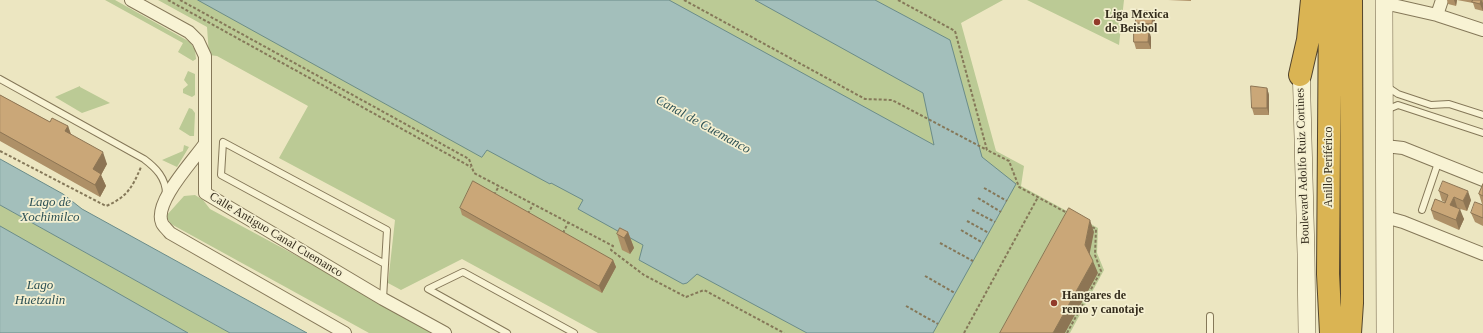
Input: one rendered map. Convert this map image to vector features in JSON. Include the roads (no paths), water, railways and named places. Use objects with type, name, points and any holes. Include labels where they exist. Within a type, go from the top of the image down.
[{"type":"highway","points":[[1300,75],[1308,40],[1312,0]]},
{"type":"highway","name":"Anillo Periférico","points":[[1330,0],[1328,274],[1330,333]]},
{"type":"highway","name":"Anillo Periférico","points":[[1350,333],[1352,303],[1351,9]]},
{"type":"main road","name":"Boulevard Adolfo Ruiz Cortines","points":[[1302,0],[1300,75],[1306,254],[1306,333]]},
{"type":"main road","points":[[1385,1],[1386,333]]},
{"type":"street","points":[[131,0],[189,32],[198,41],[204,56],[204,145],[166,198],[161,212],[162,223],[170,232],[345,333]]},
{"type":"street","points":[[1436,15],[1442,0]]},
{"type":"street","points":[[1385,1],[1483,30]]},
{"type":"street","name":"Calle Antiguo Canal Cuemanco","points":[[204,145],[205,193],[383,299],[445,333]]},
{"type":"street","points":[[1385,146],[1403,148],[1483,180]]},
{"type":"street","points":[[1385,218],[1403,222],[1483,254]]},
{"type":"lane","points":[[0,79],[144,159],[162,176],[166,187],[166,198]]},
{"type":"lane","points":[[1385,85],[1398,94],[1431,105],[1449,104],[1483,115]]},
{"type":"lane","points":[[1385,111],[1398,105],[1483,133]]},
{"type":"lane","points":[[383,299],[387,230],[223,142],[221,175],[385,264]]},
{"type":"lane","points":[[1422,210],[1438,162]]},
{"type":"lane","points":[[507,333],[428,289],[463,272],[574,333]]},
{"type":"lane","points":[[1210,316],[1210,333]]},
{"type":"water","name":"Canal de Cuemanco","points":[[198,0],[669,0],[934,145],[923,93],[755,0],[875,0],[950,40],[982,157],[1016,184],[933,333],[807,333],[697,274],[687,283],[683,284],[639,260],[643,245],[578,209],[583,200],[487,150],[482,157]]},
{"type":"water","name":"Lago de Xochimilco","points":[[0,159],[63,194],[82,209],[307,333],[230,333],[0,205]]},
{"type":"water","name":"Lago Huetzalin","points":[[0,226],[188,333],[0,333]]},
{"type":"place","name":"Liga Mexica de Beisbol","points":[[1097,22]]},
{"type":"place","name":"Hangares de remo y canotaje","points":[[1054,303]]}]
